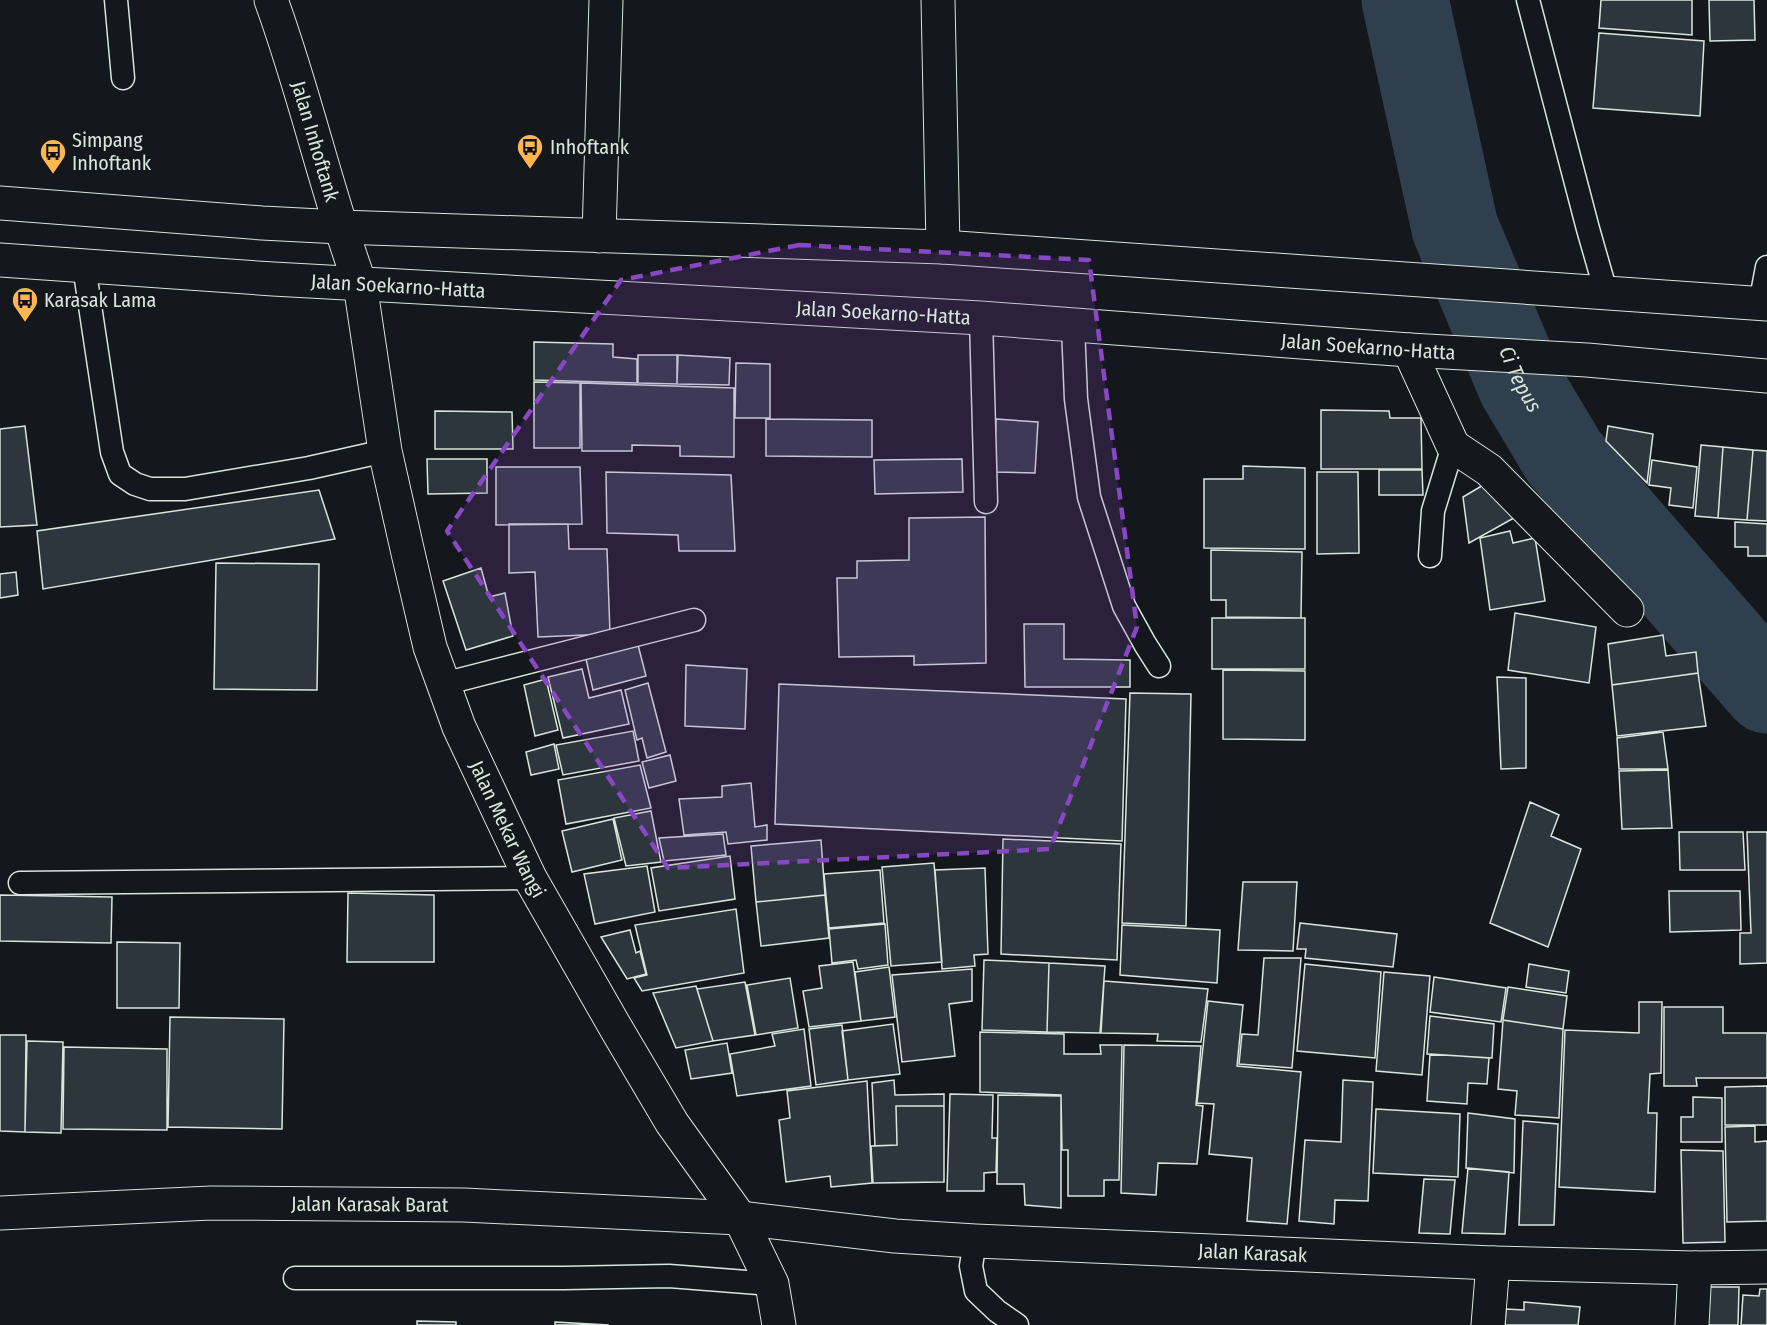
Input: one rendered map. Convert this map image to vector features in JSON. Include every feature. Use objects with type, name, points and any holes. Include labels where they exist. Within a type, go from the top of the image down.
[{"type":"main road","name":"Jalan Inhoftank","points":[[271,0],[290,52],[340,227],[360,284]]},
{"type":"main road","points":[[599,236],[606,0]]},
{"type":"main road","points":[[938,0],[943,247]]},
{"type":"main road","points":[[0,203],[340,227],[943,247],[1764,304]]},
{"type":"main road","name":"Jalan Soekarno-Hatta","points":[[0,260],[261,279],[981,318],[1409,350],[1587,360],[1767,376]]},
{"type":"main road","name":"Jalan Mekar Wangi","points":[[360,284],[385,451],[430,647],[459,728],[530,878],[672,1123],[740,1218],[771,1284],[779,1325]]},
{"type":"main road","points":[[1409,350],[1453,446],[1489,470],[1627,610]]},
{"type":"main road","name":"Jalan Karasak Barat","points":[[0,1213],[211,1203],[464,1205],[740,1218]]},
{"type":"main road","name":"Jalan Karasak","points":[[740,1218],[895,1236],[975,1241],[1493,1263],[1695,1268],[1767,1267]]},
{"type":"main road","points":[[1488,1325],[1493,1263]]},
{"type":"main road","points":[[1692,1325],[1695,1268]]},
{"type":"lane","points":[[116,0],[123,78]]},
{"type":"lane","points":[[1528,0],[1585,219],[1597,292]]},
{"type":"lane","points":[[84,266],[112,452],[120,474],[135,484],[150,489],[185,489],[309,468],[385,451]]},
{"type":"lane","points":[[1764,304],[1767,267]]},
{"type":"lane","points":[[981,318],[986,502]]},
{"type":"lane","points":[[1073,326],[1076,399],[1089,497],[1124,606],[1160,666]]},
{"type":"lane","points":[[1430,556],[1433,511],[1453,446]]},
{"type":"lane","points":[[443,684],[694,620]]},
{"type":"lane","points":[[20,883],[530,878]]},
{"type":"lane","points":[[975,1241],[971,1266],[976,1291],[997,1311],[1017,1325]]},
{"type":"lane","points":[[295,1278],[564,1278],[669,1275],[771,1284]]},
{"type":"highlighted area","points":[[799,245],[1089,260],[1137,627],[1050,849],[668,868],[447,531],[621,280]]},
{"type":"building","points":[[1601,0],[1692,0],[1692,35],[1599,28]]},
{"type":"building","points":[[1709,0],[1754,0],[1755,40],[1710,41]]},
{"type":"building","points":[[1599,33],[1704,41],[1700,116],[1593,108]]},
{"type":"building","points":[[534,342],[613,344],[613,357],[637,359],[637,383],[534,380]]},
{"type":"building","points":[[638,355],[677,355],[677,384],[638,383]]},
{"type":"building","points":[[678,355],[730,358],[729,385],[677,384]]},
{"type":"building","points":[[736,363],[770,364],[770,418],[735,418]]},
{"type":"building","points":[[534,382],[580,383],[580,448],[534,448]]},
{"type":"building","points":[[581,383],[734,388],[734,457],[680,456],[680,446],[632,445],[632,451],[582,451]]},
{"type":"building","points":[[1321,410],[1389,411],[1390,418],[1421,418],[1422,469],[1321,469]]},
{"type":"building","points":[[435,411],[512,412],[513,449],[435,449]]},
{"type":"building","points":[[766,419],[872,420],[872,457],[766,456]]},
{"type":"building","points":[[996,419],[1038,422],[1035,473],[994,472]]},
{"type":"building","points":[[25,426],[37,525],[0,527],[0,429]]},
{"type":"building","points":[[1608,426],[1653,434],[1647,483],[1606,441]]},
{"type":"building","points":[[1701,445],[1723,447],[1718,518],[1695,516]]},
{"type":"building","points":[[1723,447],[1753,450],[1747,520],[1718,518]]},
{"type":"building","points":[[1753,450],[1767,451],[1767,521],[1747,520]]},
{"type":"building","points":[[427,459],[487,459],[487,493],[428,494]]},
{"type":"building","points":[[962,459],[963,492],[875,494],[874,460]]},
{"type":"building","points":[[1652,460],[1697,467],[1693,508],[1669,505],[1671,488],[1649,485]]},
{"type":"building","points":[[1243,466],[1305,468],[1305,549],[1204,548],[1204,479],[1243,479]]},
{"type":"building","points":[[496,467],[580,467],[582,524],[496,525]]},
{"type":"building","points":[[1379,470],[1422,470],[1423,495],[1379,495]]},
{"type":"building","points":[[606,472],[731,475],[735,551],[679,551],[678,535],[607,533]]},
{"type":"building","points":[[1317,472],[1358,472],[1359,553],[1317,554]]},
{"type":"building","points":[[1490,481],[1521,514],[1469,543],[1463,497]]},
{"type":"building","points":[[319,490],[335,539],[43,589],[37,531]]},
{"type":"building","points":[[985,517],[986,663],[914,665],[914,656],[839,657],[837,578],[857,578],[857,561],[909,560],[909,518]]},
{"type":"building","points":[[1735,522],[1767,524],[1767,556],[1748,556],[1748,547],[1735,547]]},
{"type":"building","points":[[509,524],[568,524],[569,549],[607,549],[610,634],[538,637],[535,572],[509,573]]},
{"type":"building","points":[[1510,531],[1513,543],[1535,538],[1545,601],[1490,610],[1480,538]]},
{"type":"building","points":[[1211,550],[1302,552],[1301,618],[1226,617],[1226,600],[1211,600]]},
{"type":"building","points":[[216,563],[319,564],[317,690],[214,689]]},
{"type":"building","points":[[481,568],[489,597],[505,593],[513,636],[466,650],[443,581]]},
{"type":"building","points":[[16,572],[18,595],[0,598],[0,574]]},
{"type":"building","points":[[1515,613],[1596,627],[1589,683],[1508,670]]},
{"type":"building","points":[[1212,618],[1305,618],[1305,669],[1212,669]]},
{"type":"building","points":[[1024,624],[1064,624],[1064,659],[1130,660],[1130,687],[1025,687]]},
{"type":"building","points":[[1663,635],[1666,656],[1696,652],[1698,673],[1612,685],[1608,644]]},
{"type":"building","points":[[638,645],[646,676],[593,690],[586,659]]},
{"type":"building","points":[[686,665],[747,669],[745,729],[685,726]]},
{"type":"building","points":[[582,669],[589,698],[621,690],[629,724],[563,738],[548,677]]},
{"type":"building","points":[[1223,670],[1305,671],[1305,740],[1223,739]]},
{"type":"building","points":[[1698,673],[1706,726],[1617,736],[1612,685]]},
{"type":"building","points":[[1497,677],[1526,678],[1526,768],[1501,769]]},
{"type":"building","points":[[546,679],[558,730],[535,736],[524,685]]},
{"type":"building","points":[[648,683],[666,752],[647,758],[642,738],[637,740],[625,690]]},
{"type":"building","points":[[779,684],[1126,699],[1122,841],[775,824]]},
{"type":"building","points":[[1130,693],[1191,694],[1186,926],[1122,923]]},
{"type":"building","points":[[633,731],[639,761],[563,775],[556,745]]},
{"type":"building","points":[[1663,732],[1668,769],[1619,769],[1617,738]]},
{"type":"building","points":[[554,744],[559,769],[531,775],[526,752]]},
{"type":"building","points":[[670,755],[676,781],[649,788],[642,762]]},
{"type":"building","points":[[640,765],[651,808],[566,824],[558,780]]},
{"type":"building","points":[[1668,770],[1672,828],[1622,829],[1619,771]]},
{"type":"building","points":[[751,783],[755,827],[767,825],[767,840],[728,844],[726,832],[684,835],[679,799],[722,797],[722,786]]},
{"type":"building","points":[[1530,802],[1559,815],[1551,836],[1581,849],[1548,947],[1490,923]]},
{"type":"building","points":[[651,811],[661,862],[626,866],[614,818]]},
{"type":"building","points":[[613,819],[622,860],[572,872],[562,831]]},
{"type":"building","points":[[1679,832],[1743,832],[1745,870],[1680,870]]},
{"type":"building","points":[[1747,832],[1767,832],[1767,963],[1740,964],[1740,933],[1751,933]]},
{"type":"building","points":[[723,834],[726,855],[664,861],[659,838]]},
{"type":"building","points":[[1003,839],[1121,844],[1117,960],[1001,954]]},
{"type":"building","points":[[821,840],[825,895],[756,902],[751,846]]},
{"type":"building","points":[[730,856],[735,899],[659,911],[651,868]]},
{"type":"building","points":[[934,863],[942,962],[891,966],[882,867]]},
{"type":"building","points":[[647,866],[655,912],[595,924],[584,874]]},
{"type":"building","points":[[985,868],[988,954],[974,955],[975,966],[942,969],[935,870]]},
{"type":"building","points":[[880,870],[884,923],[829,928],[824,874]]},
{"type":"building","points":[[1243,882],[1297,882],[1293,951],[1238,950]]},
{"type":"building","points":[[1669,891],[1740,891],[1741,930],[1670,932]]},
{"type":"building","points":[[348,893],[434,895],[434,962],[347,962]]},
{"type":"building","points":[[0,895],[112,897],[111,943],[0,941]]},
{"type":"building","points":[[825,895],[829,938],[761,946],[756,902]]},
{"type":"building","points":[[736,909],[744,973],[642,991],[634,978],[647,975],[635,925]]},
{"type":"building","points":[[1300,923],[1397,934],[1393,967],[1305,958],[1306,949],[1297,949]]},
{"type":"building","points":[[885,924],[888,965],[858,969],[856,960],[832,963],[829,929]]},
{"type":"building","points":[[1122,925],[1220,930],[1217,983],[1120,975]]},
{"type":"building","points":[[630,930],[636,953],[640,951],[646,974],[627,979],[601,937]]},
{"type":"building","points":[[117,942],[180,943],[179,1008],[117,1008]]},
{"type":"building","points":[[1264,958],[1301,958],[1292,1068],[1239,1064],[1242,1034],[1258,1035]]},
{"type":"building","points":[[984,960],[1049,963],[1047,1032],[982,1030]]},
{"type":"building","points":[[853,962],[861,1021],[809,1027],[803,991],[822,988],[819,966]]},
{"type":"building","points":[[1049,963],[1105,966],[1100,1033],[1047,1032]]},
{"type":"building","points":[[1305,964],[1381,972],[1375,1058],[1297,1051]]},
{"type":"building","points":[[1529,964],[1569,971],[1566,993],[1526,987]]},
{"type":"building","points":[[889,967],[895,1017],[861,1021],[855,972]]},
{"type":"building","points":[[972,969],[972,1001],[949,1004],[955,1056],[902,1062],[892,975]]},
{"type":"building","points":[[1384,972],[1430,976],[1422,1075],[1376,1071]]},
{"type":"building","points":[[1434,977],[1506,988],[1501,1022],[1430,1012]]},
{"type":"building","points":[[790,978],[798,1028],[756,1035],[747,985]]},
{"type":"building","points":[[1104,981],[1208,989],[1201,1042],[1157,1041],[1158,1034],[1101,1033]]},
{"type":"building","points":[[745,982],[755,1035],[713,1041],[697,989]]},
{"type":"building","points":[[696,986],[713,1041],[676,1048],[653,993]]},
{"type":"building","points":[[1508,987],[1567,996],[1563,1029],[1503,1020]]},
{"type":"building","points":[[1208,1001],[1243,1005],[1237,1066],[1301,1072],[1287,1224],[1247,1221],[1252,1158],[1209,1154],[1214,1104],[1197,1103]]},
{"type":"building","points":[[1639,1002],[1662,1002],[1661,1073],[1650,1074],[1648,1113],[1657,1113],[1655,1192],[1559,1187],[1565,1030],[1639,1033]]},
{"type":"building","points":[[1664,1007],[1723,1007],[1723,1033],[1767,1033],[1767,1078],[1696,1078],[1697,1086],[1664,1086]]},
{"type":"building","points":[[1430,1016],[1494,1024],[1492,1058],[1427,1054]]},
{"type":"building","points":[[170,1017],[284,1019],[282,1129],[168,1127]]},
{"type":"building","points":[[1503,1020],[1563,1029],[1559,1118],[1515,1115],[1517,1091],[1498,1089]]},
{"type":"building","points":[[893,1024],[900,1074],[848,1080],[842,1031]]},
{"type":"building","points":[[842,1025],[848,1080],[816,1085],[809,1029]]},
{"type":"building","points":[[804,1029],[811,1086],[737,1096],[730,1054],[775,1046],[772,1034]]},
{"type":"building","points":[[980,1032],[1064,1034],[1064,1054],[1101,1054],[1100,1045],[1122,1045],[1119,1180],[1104,1180],[1104,1196],[1068,1196],[1068,1150],[1062,1150],[1061,1095],[980,1092]]},
{"type":"building","points":[[0,1035],[26,1035],[25,1132],[0,1131]]},
{"type":"building","points":[[27,1041],[63,1042],[61,1133],[25,1132]]},
{"type":"building","points":[[727,1043],[732,1073],[691,1079],[685,1050]]},
{"type":"building","points":[[1124,1045],[1201,1046],[1196,1105],[1203,1106],[1197,1164],[1158,1163],[1156,1195],[1121,1193]]},
{"type":"building","points":[[64,1047],[167,1049],[167,1130],[63,1129]]},
{"type":"building","points":[[1430,1054],[1489,1058],[1487,1084],[1468,1083],[1467,1104],[1427,1101]]},
{"type":"building","points":[[894,1080],[895,1095],[944,1094],[944,1106],[896,1106],[897,1145],[875,1146],[872,1083]]},
{"type":"building","points":[[1343,1080],[1373,1082],[1368,1201],[1335,1200],[1334,1224],[1299,1221],[1305,1140],[1341,1142]]},
{"type":"building","points":[[867,1081],[872,1183],[831,1187],[830,1176],[786,1182],[779,1120],[790,1118],[787,1091]]},
{"type":"building","points":[[1767,1086],[1767,1125],[1725,1125],[1725,1087]]},
{"type":"building","points":[[950,1094],[993,1095],[992,1138],[997,1138],[996,1172],[984,1173],[984,1191],[947,1191]]},
{"type":"building","points":[[998,1095],[1061,1096],[1061,1208],[1025,1205],[1024,1184],[997,1184]]},
{"type":"building","points":[[1693,1097],[1722,1098],[1722,1142],[1681,1142],[1681,1117],[1693,1117]]},
{"type":"building","points":[[896,1106],[944,1106],[944,1182],[873,1183],[871,1146],[897,1145]]},
{"type":"building","points":[[1376,1109],[1460,1114],[1458,1177],[1373,1173]]},
{"type":"building","points":[[1468,1113],[1515,1119],[1514,1173],[1466,1168]]},
{"type":"building","points":[[1523,1121],[1558,1124],[1554,1225],[1519,1225]]},
{"type":"building","points":[[1755,1126],[1755,1142],[1767,1141],[1767,1221],[1727,1222],[1725,1127]]},
{"type":"building","points":[[1681,1150],[1723,1151],[1725,1242],[1683,1243]]},
{"type":"building","points":[[1468,1168],[1509,1172],[1505,1234],[1462,1233]]},
{"type":"building","points":[[1424,1179],[1455,1180],[1450,1234],[1419,1233]]},
{"type":"building","points":[[1695,1287],[1739,1287],[1738,1325],[1693,1325]]},
{"type":"building","points":[[1760,1289],[1767,1289],[1767,1325],[1741,1325],[1743,1295],[1759,1296]]},
{"type":"building","points":[[1524,1302],[1580,1307],[1578,1325],[1505,1325],[1506,1309],[1524,1310]]},
{"type":"building","points":[[417,1321],[456,1322],[456,1325],[417,1325]]},
{"type":"building","points":[[555,1322],[609,1325],[555,1325]]},
{"type":"waterway","name":"Ci Tepus","points":[[1405,0],[1455,228],[1521,385],[1564,457],[1767,690]]},
{"type":"place","name":"Inhoftank","points":[[530,170]]},
{"type":"place","name":"Simpang Inhoftank","points":[[53,175]]},
{"type":"place","name":"Karasak Lama","points":[[25,323]]}]
